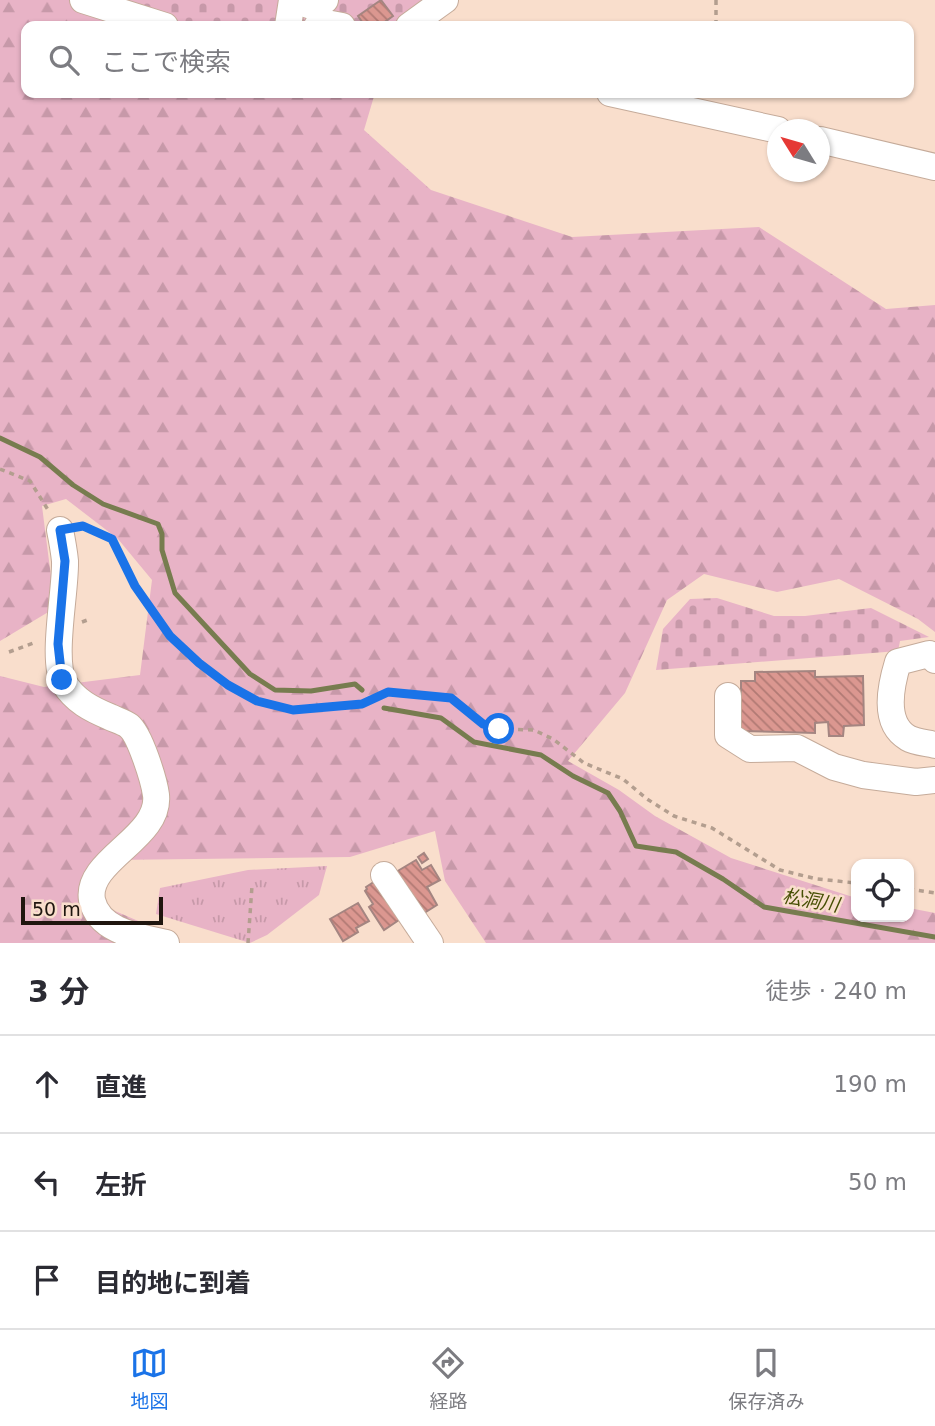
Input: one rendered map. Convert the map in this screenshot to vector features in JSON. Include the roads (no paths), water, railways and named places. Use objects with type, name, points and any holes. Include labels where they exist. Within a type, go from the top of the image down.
[{"type":"lane","points":[[83,0],[149,21]]},
{"type":"lane","points":[[289,21],[292,0]]},
{"type":"lane","points":[[298,0],[308,6],[314,6],[325,0]]},
{"type":"lane","points":[[416,21],[445,0]]},
{"type":"lane","points":[[633,98],[767,128]]},
{"type":"lane","points":[[830,141],[935,167]]},
{"type":"lane","points":[[60,530],[65,561],[58,644],[62,680],[79,702],[128,726],[136,734],[156,796],[154,816],[104,868],[93,885],[92,901],[111,927],[166,943]]},
{"type":"lane","points":[[935,660],[929,654],[898,662],[891,684],[893,722],[908,738],[935,745]]},
{"type":"lane","points":[[728,695],[728,735],[750,749],[797,748],[834,767],[863,775],[916,782],[935,780]]},
{"type":"lane","points":[[384,875],[430,943]]},
{"type":"waterway","points":[[0,438],[40,457],[73,485],[103,504],[158,524],[162,534],[162,550],[175,593],[250,674],[275,690],[311,691],[355,684],[362,690]]},
{"type":"waterway","name":"松洞川","points":[[384,708],[441,718],[474,742],[541,755],[573,776],[608,793],[620,811],[636,846],[676,852],[764,907],[935,937]]}]
